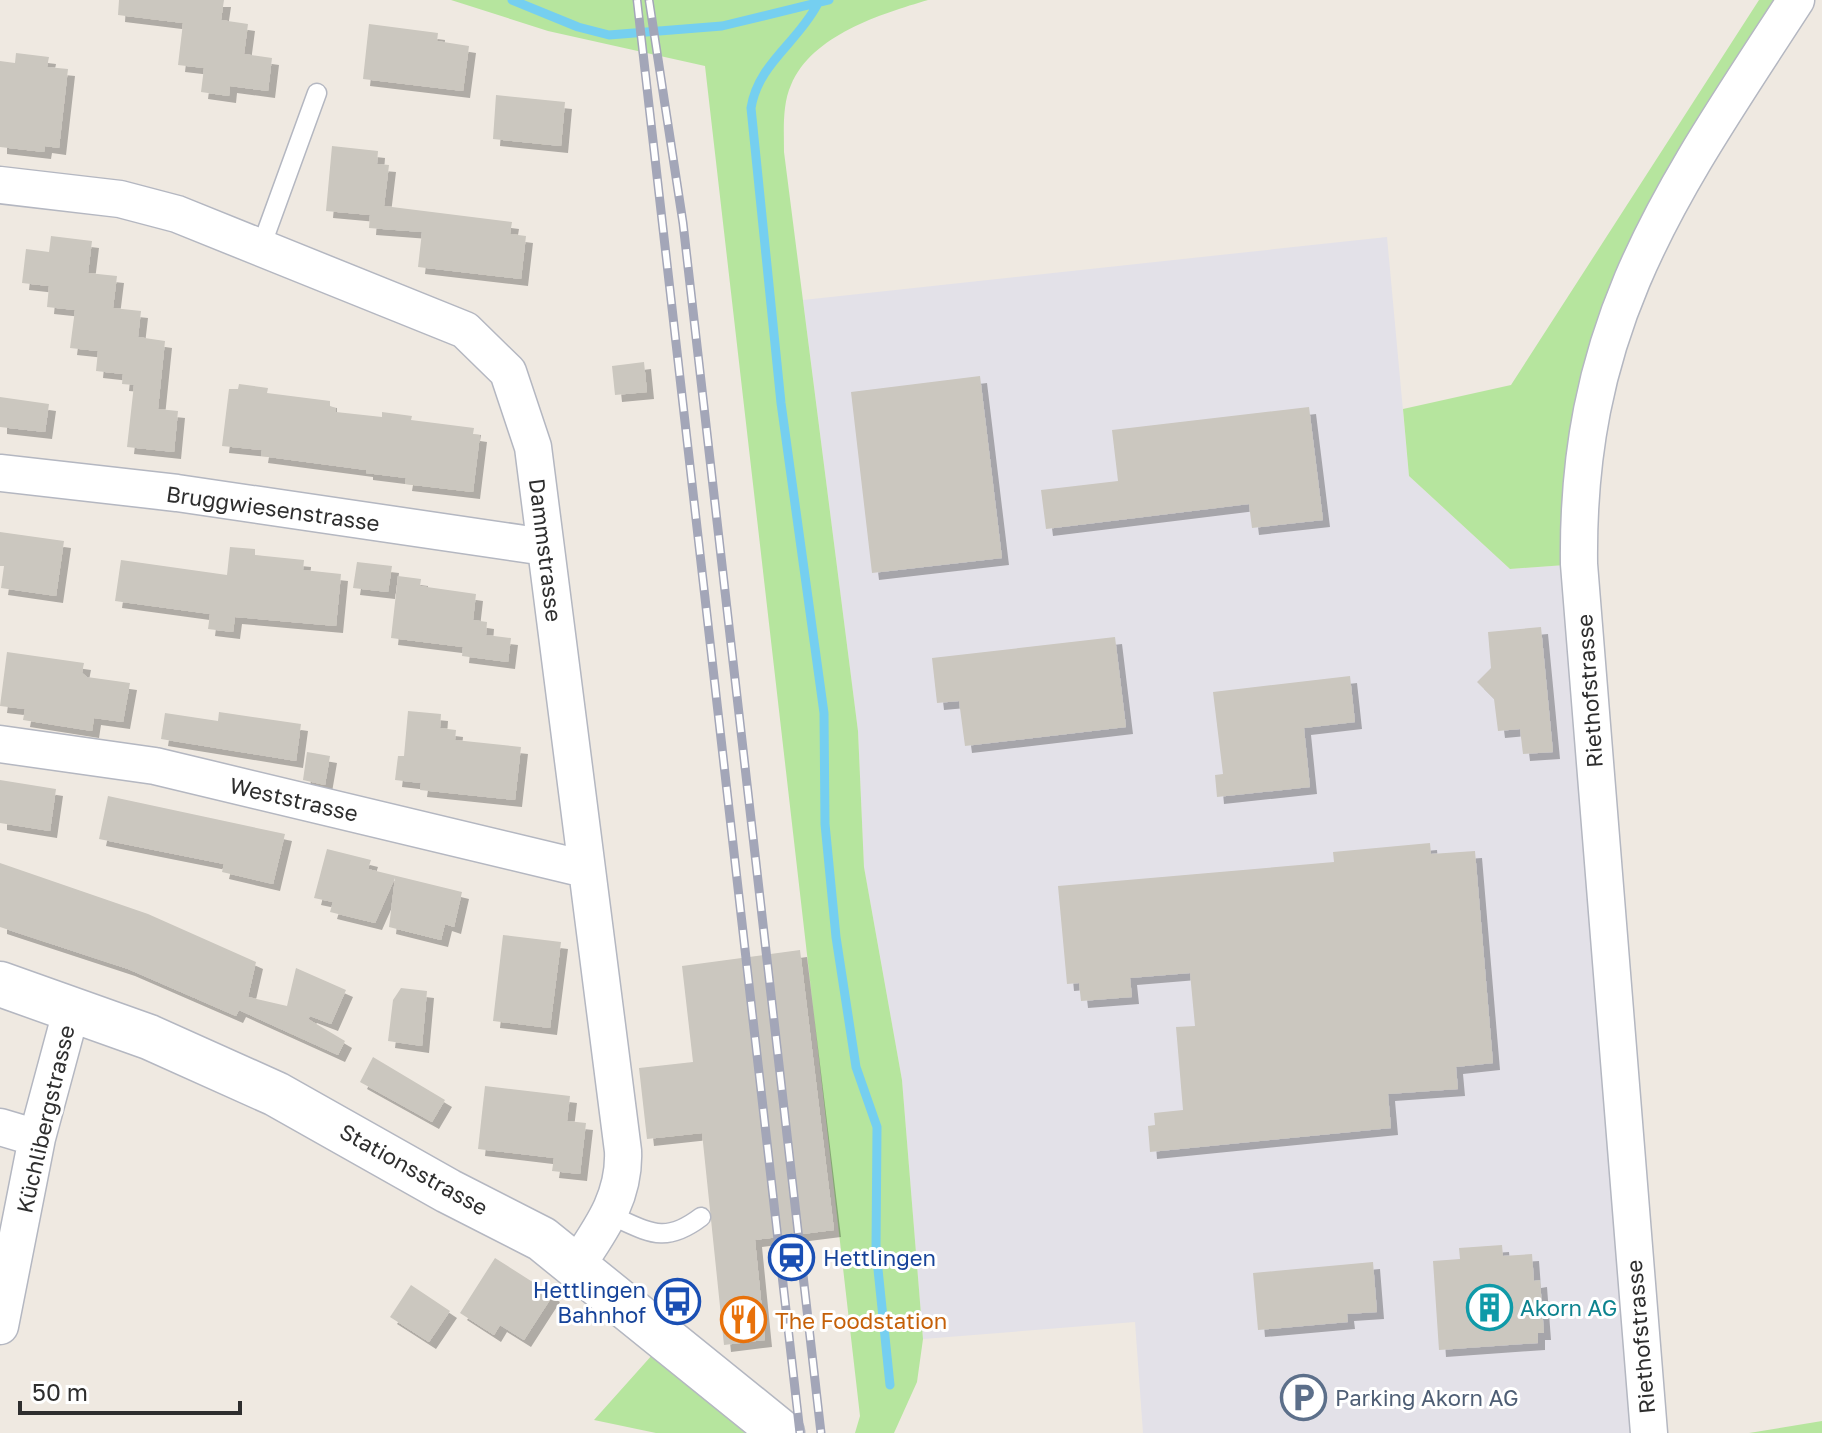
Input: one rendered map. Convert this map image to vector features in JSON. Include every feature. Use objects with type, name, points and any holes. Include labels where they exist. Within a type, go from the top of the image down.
[{"type":"street","name":"Riethofstrasse","points":[[1649,1433],[1579,564],[1582,466],[1600,366],[1635,267],[1692,160],[1796,0]]},
{"type":"street","name":"Dammstrasse","points":[[0,185],[149,206],[261,247],[465,330],[508,372],[533,447],[623,1151],[619,1193],[610,1215],[577,1265]]},
{"type":"street","name":"Bruggwiesenstrasse","points":[[0,473],[177,493],[545,547]]},
{"type":"street","name":"Weststrasse","points":[[0,744],[155,766],[585,869]]},
{"type":"street","name":"Stationsstrasse","points":[[0,984],[149,1037],[276,1094],[448,1191],[542,1239],[711,1379],[782,1433]]},
{"type":"street","name":"Küchlibergstrasse","points":[[0,1326],[37,1138],[72,1008]]},
{"type":"street","points":[[0,1127],[37,1138]]},
{"type":"lane","points":[[261,247],[317,93]]},
{"type":"lane","points":[[610,1215],[664,1235],[675,1233],[701,1217]]},
{"type":"shaded area","points":[[1387,237],[1409,476],[1510,569],[1579,564],[1649,1433],[1143,1433],[1135,1322],[923,1339],[902,1080],[864,867],[858,731],[803,300]]},
{"type":"green space","points":[[451,0],[928,0],[850,29],[815,53],[791,85],[784,127],[784,152],[858,731],[864,867],[902,1080],[923,1339],[917,1382],[894,1433],[855,1433],[860,1416],[705,66],[548,31]]},
{"type":"green space","points":[[1759,0],[1796,0],[1635,267],[1579,564],[1510,569],[1409,476],[1403,409],[1511,385]]},
{"type":"green space","points":[[653,1354],[745,1433],[656,1433],[594,1420]]},
{"type":"green space","points":[[1822,1421],[1822,1433],[1749,1433]]},
{"type":"building","points":[[119,0],[224,0],[221,20],[248,24],[244,54],[272,58],[268,91],[230,86],[229,96],[201,92],[204,68],[178,65],[183,23],[118,15]]},
{"type":"building","points":[[369,24],[438,33],[437,41],[469,46],[463,91],[363,79]]},
{"type":"building","points":[[16,53],[49,57],[47,67],[68,69],[59,148],[45,146],[44,152],[0,147],[0,61],[15,63]]},
{"type":"building","points":[[496,95],[565,102],[561,146],[493,139]]},
{"type":"building","points":[[332,146],[378,151],[377,164],[389,165],[384,206],[512,222],[510,234],[526,236],[521,279],[418,267],[422,232],[369,228],[370,215],[326,211]]},
{"type":"building","points":[[51,236],[92,241],[88,273],[117,276],[113,308],[141,311],[138,337],[165,341],[158,409],[178,411],[174,452],[127,447],[134,385],[122,384],[123,374],[96,371],[98,351],[70,348],[75,310],[47,307],[49,286],[22,283],[26,249],[49,252]]},
{"type":"building","points":[[644,362],[647,392],[615,395],[612,366]]},
{"type":"building","points":[[980,376],[1002,558],[872,573],[851,392]]},
{"type":"building","points":[[239,384],[268,388],[267,393],[330,401],[336,412],[382,417],[382,412],[412,416],[411,420],[474,428],[473,434],[480,435],[473,492],[405,484],[406,478],[261,456],[262,450],[222,446],[229,389],[238,389]]},
{"type":"building","points":[[0,397],[49,404],[45,432],[0,427]]},
{"type":"building","points":[[1309,407],[1323,520],[1252,528],[1249,504],[1046,529],[1041,490],[1118,481],[1112,430]]},
{"type":"building","points":[[0,532],[64,541],[56,596],[1,588],[4,566],[0,566]]},
{"type":"building","points":[[230,547],[255,549],[255,555],[304,560],[303,570],[341,574],[336,626],[235,617],[233,632],[208,629],[210,614],[115,601],[121,560],[227,575]]},
{"type":"building","points":[[357,562],[392,566],[388,592],[353,588]]},
{"type":"building","points":[[398,576],[421,579],[420,586],[476,594],[473,620],[487,622],[486,635],[511,638],[508,662],[462,656],[463,647],[391,638]]},
{"type":"building","points":[[1541,627],[1553,752],[1523,754],[1520,729],[1498,731],[1494,699],[1477,682],[1491,668],[1488,632]]},
{"type":"building","points":[[1115,637],[1126,727],[965,746],[959,701],[937,703],[932,658]]},
{"type":"building","points":[[7,652],[84,663],[82,673],[87,677],[130,683],[123,722],[94,718],[92,731],[23,720],[25,709],[0,706]]},
{"type":"building","points":[[1350,676],[1355,722],[1304,728],[1310,787],[1217,797],[1215,775],[1223,774],[1213,692]]},
{"type":"building","points":[[408,711],[441,714],[440,728],[456,730],[455,740],[521,747],[515,800],[420,790],[421,783],[395,780],[398,756],[404,756]]},
{"type":"building","points":[[219,712],[301,724],[296,761],[161,739],[165,713],[218,721]]},
{"type":"building","points":[[307,752],[330,756],[325,785],[303,780]]},
{"type":"building","points":[[0,780],[56,789],[50,831],[0,823]]},
{"type":"building","points":[[108,796],[285,834],[273,884],[222,872],[224,864],[99,839]]},
{"type":"building","points":[[1430,843],[1431,854],[1475,851],[1493,1063],[1456,1067],[1458,1089],[1388,1094],[1391,1128],[1150,1152],[1148,1126],[1155,1125],[1154,1113],[1183,1110],[1176,1027],[1195,1026],[1190,973],[1130,978],[1132,997],[1081,1001],[1079,983],[1067,984],[1058,886],[1334,862],[1333,852]]},
{"type":"building","points":[[327,849],[371,860],[368,869],[462,892],[454,927],[445,924],[441,940],[389,927],[395,878],[375,923],[330,912],[333,902],[314,898]]},
{"type":"building","points":[[0,863],[148,914],[256,962],[248,997],[287,1006],[296,968],[346,990],[331,1024],[310,1016],[308,1019],[345,1041],[338,1055],[239,1010],[236,1016],[128,969],[0,927]]},
{"type":"building","points":[[503,935],[561,942],[550,1028],[493,1021]]},
{"type":"building","points":[[800,950],[834,1230],[755,1240],[765,1340],[724,1345],[702,1133],[647,1139],[639,1068],[693,1062],[682,966]]},
{"type":"building","points":[[401,988],[427,991],[422,1046],[388,1041],[393,1000]]},
{"type":"building","points":[[373,1057],[445,1100],[432,1122],[360,1082]]},
{"type":"building","points":[[485,1086],[570,1096],[567,1121],[586,1123],[580,1174],[552,1171],[554,1158],[478,1149]]},
{"type":"building","name":"Akorn AG","points":[[1502,1245],[1503,1256],[1532,1254],[1534,1281],[1540,1280],[1544,1333],[1538,1333],[1538,1343],[1439,1350],[1433,1261],[1460,1259],[1459,1248]]},
{"type":"building","points":[[495,1258],[553,1295],[524,1340],[500,1325],[494,1335],[460,1313]]},
{"type":"building","points":[[1373,1262],[1377,1312],[1347,1314],[1348,1322],[1258,1330],[1253,1273]]},
{"type":"building","points":[[411,1285],[450,1311],[429,1342],[390,1317]]},
{"type":"waterway","points":[[512,0],[578,27],[609,35],[722,26],[829,0]]},
{"type":"waterway","points":[[817,5],[761,79],[751,108],[781,403],[824,713],[825,824],[836,937],[856,1067],[877,1127],[876,1250],[890,1385]]},
{"type":"railway","points":[[637,0],[800,1433]]},
{"type":"railway","points":[[649,0],[683,223],[821,1433]]},
{"type":"place","name":"Hettlingen","points":[[792,1257]]},
{"type":"place","name":"Hettlingen Bahnhof","points":[[677,1302]]},
{"type":"place","name":"Akorn AG","points":[[1489,1307]]},
{"type":"place","name":"The Foodstation","points":[[744,1320]]},
{"type":"place","name":"Parking Akorn AG","points":[[1304,1397]]}]
